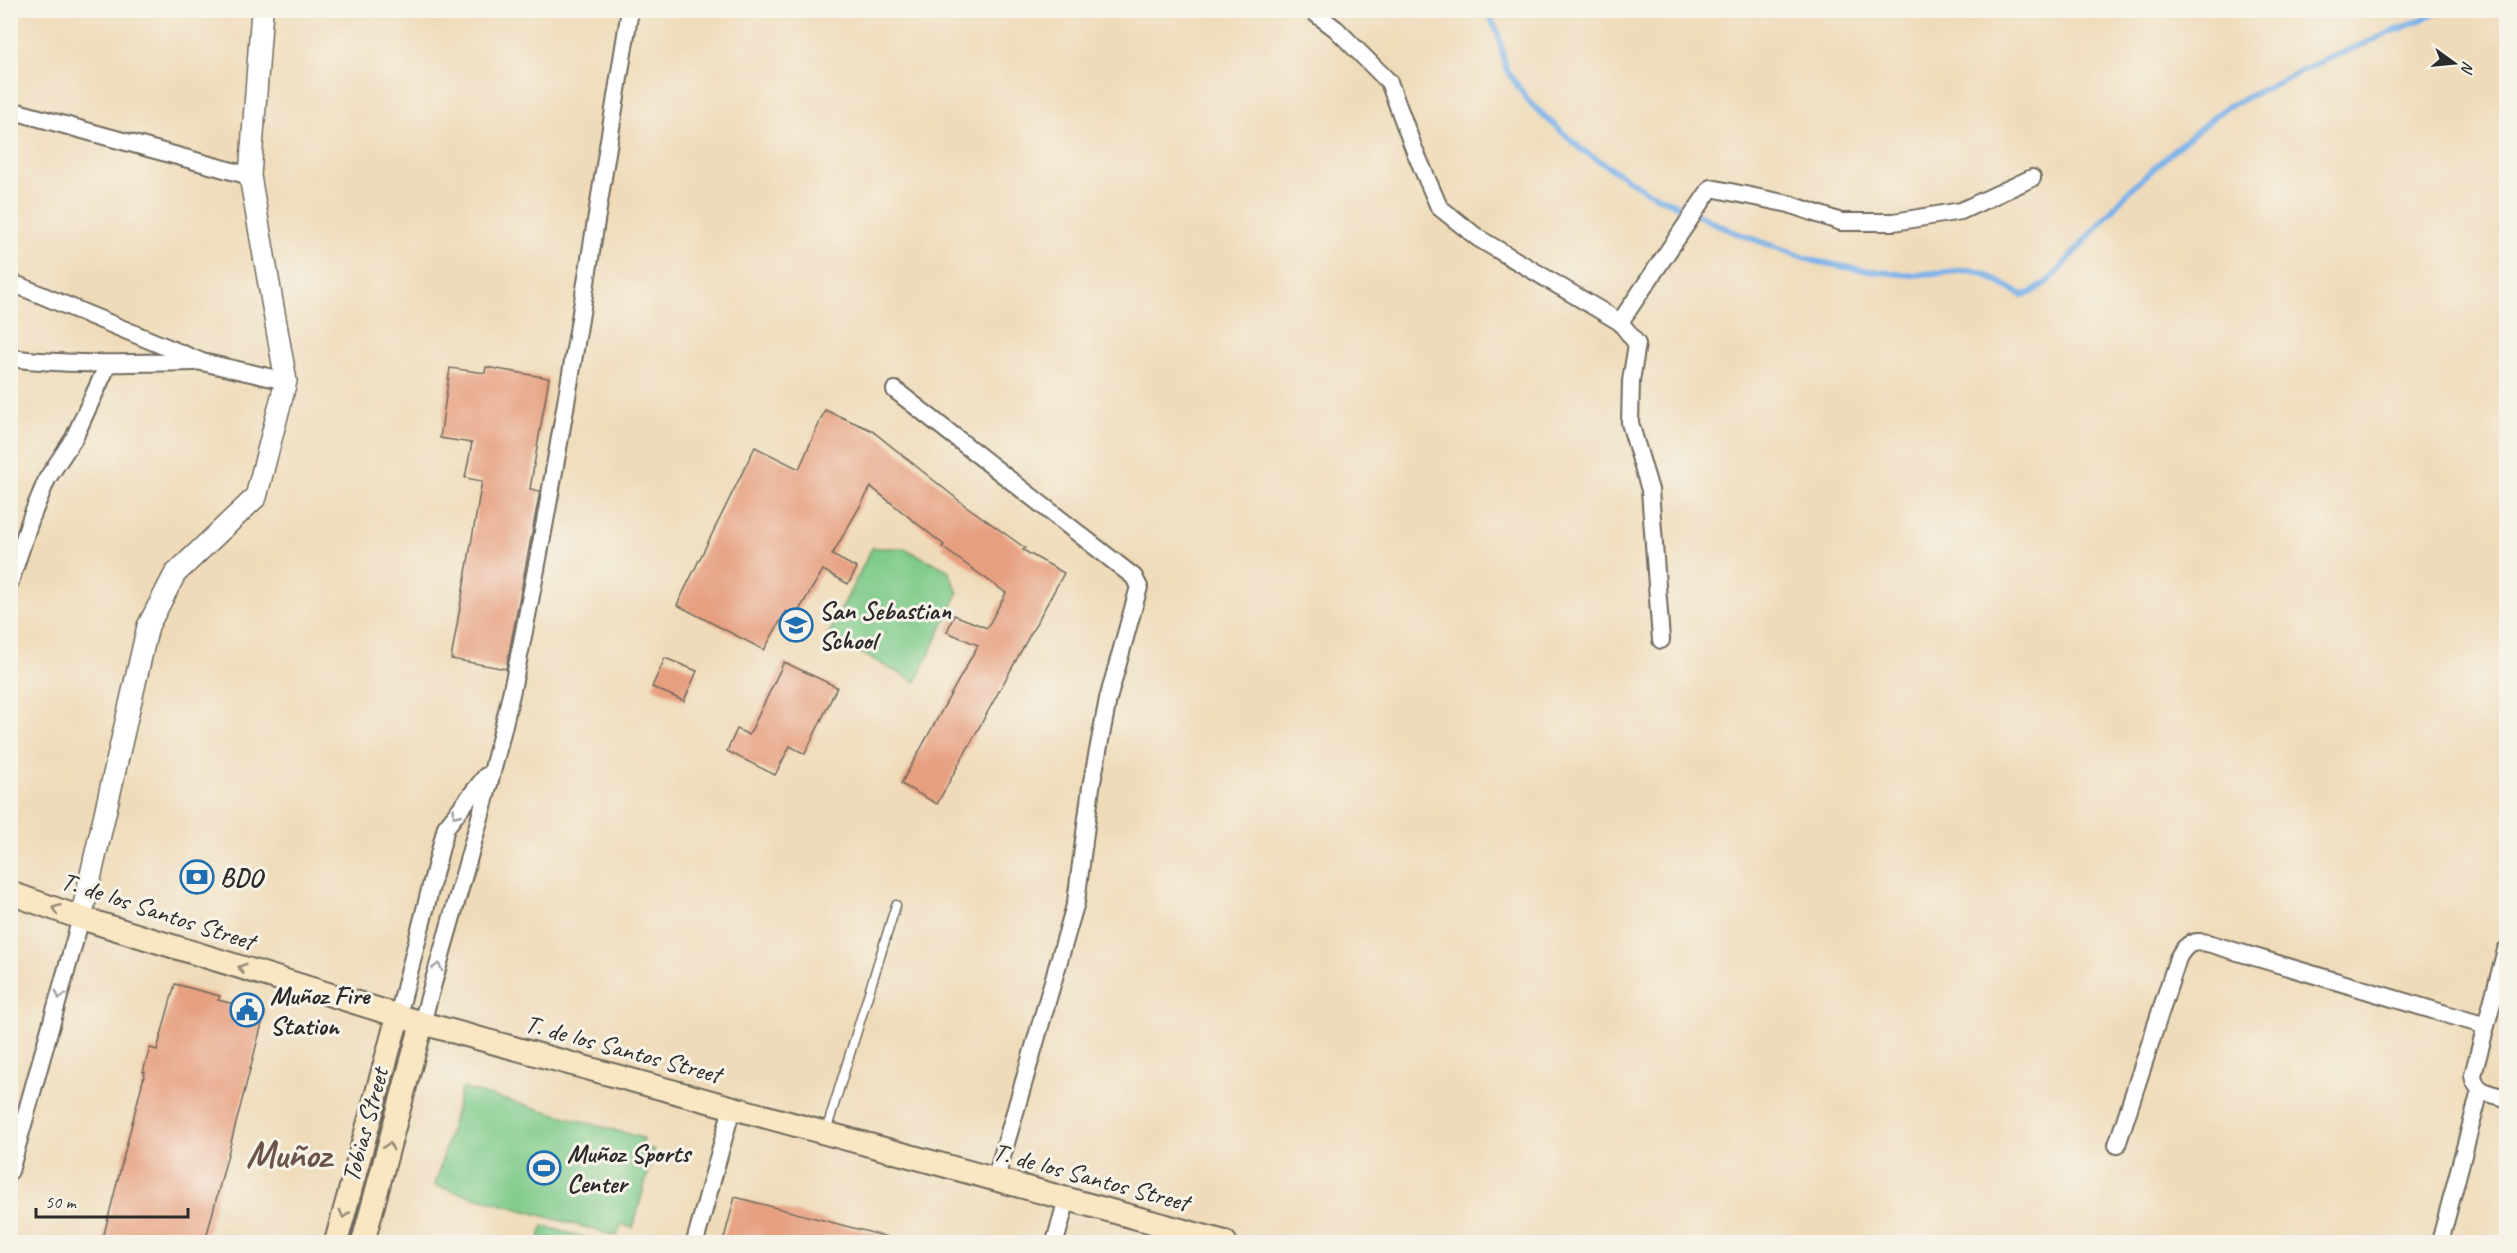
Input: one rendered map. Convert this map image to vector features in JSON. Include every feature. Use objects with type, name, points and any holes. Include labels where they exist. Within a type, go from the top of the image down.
[{"type":"main road","name":"T. de los Santos Street","points":[[10,893],[81,918],[422,1023],[825,1135],[1225,1242]]},
{"type":"main road","name":"Tobias Street","points":[[336,1242],[398,1016]]},
{"type":"main road","name":"Tobias Street","points":[[363,1242],[422,1023]]},
{"type":"street","points":[[10,1172],[81,918],[148,626],[176,574],[256,497],[286,381],[250,176],[262,10]]},
{"type":"street","points":[[422,1023],[492,768],[515,673],[555,465],[630,10]]},
{"type":"street","points":[[1311,10],[1336,29],[1389,82],[1439,207],[1478,238],[1620,322],[1637,344],[1630,423],[1650,489],[1661,640]]},
{"type":"street","points":[[10,110],[250,176]]},
{"type":"street","points":[[1620,322],[1711,188],[1789,204],[1841,222],[1894,222],[1961,212],[2031,178]]},
{"type":"street","points":[[10,282],[202,362],[286,381]]},
{"type":"street","points":[[10,358],[39,362],[108,364],[202,362]]},
{"type":"street","points":[[10,582],[47,478],[74,438],[108,364]]},
{"type":"street","points":[[895,390],[1134,577],[1139,587],[1108,699],[1091,786],[1076,902],[995,1180]]},
{"type":"street","points":[[398,1016],[446,827],[492,768]]},
{"type":"street","points":[[2117,1145],[2178,958],[2184,948],[2193,942],[2205,942],[2486,1026]]},
{"type":"street","points":[[2506,950],[2473,1075],[2480,1091],[2506,1098]]},
{"type":"street","points":[[2440,1242],[2480,1091]]},
{"type":"street","points":[[695,1242],[732,1108]]},
{"type":"street","points":[[1055,1242],[1067,1199]]},
{"type":"lane","points":[[825,1135],[896,905]]},
{"type":"green space","points":[[872,548],[904,548],[948,570],[958,593],[916,682],[828,636]]},
{"type":"green space","name":"Muñoz Sports Center","points":[[462,1088],[643,1138],[641,1146],[654,1150],[633,1228],[621,1224],[617,1236],[435,1186]]},
{"type":"green space","points":[[543,1226],[601,1242],[538,1242]]},
{"type":"building","points":[[486,367],[549,378],[530,489],[540,491],[506,669],[451,659],[482,481],[465,478],[472,443],[440,438],[450,368],[485,373]]},
{"type":"building","points":[[825,410],[871,430],[962,503],[1025,548],[1023,550],[1064,573],[937,804],[901,784],[978,645],[947,632],[954,615],[987,628],[1006,593],[942,547],[944,545],[871,487],[832,555],[857,568],[848,584],[823,570],[795,617],[786,611],[764,650],[677,605],[755,447],[799,469]]},
{"type":"building","points":[[665,658],[697,671],[684,701],[652,687]]},
{"type":"building","points":[[784,662],[837,687],[805,754],[790,746],[775,775],[727,751],[737,729],[749,735]]},
{"type":"building","points":[[175,984],[220,996],[218,1000],[265,1012],[205,1242],[102,1242],[145,1072],[143,1072],[150,1048],[157,1050]]},
{"type":"building","points":[[735,1197],[888,1237],[888,1242],[723,1242]]},
{"type":"waterway","points":[[1486,10],[1498,33],[1506,69],[1529,102],[1582,150],[1648,192],[1734,232],[1814,261],[1861,270],[1912,275],[1970,270],[1982,273],[2022,295],[2031,293],[2050,280],[2127,193],[2176,148],[2225,108],[2316,64],[2444,10]]},
{"type":"place","name":"San Sebastian School","points":[[796,625]]},
{"type":"place","name":"BDO","points":[[197,877]]},
{"type":"place","name":"Muñoz Fire Station","points":[[247,1010]]},
{"type":"place","name":"Muñoz Sports Center","points":[[544,1168]]},
{"type":"district","name":"Muñoz","points":[[288,1154]]}]
